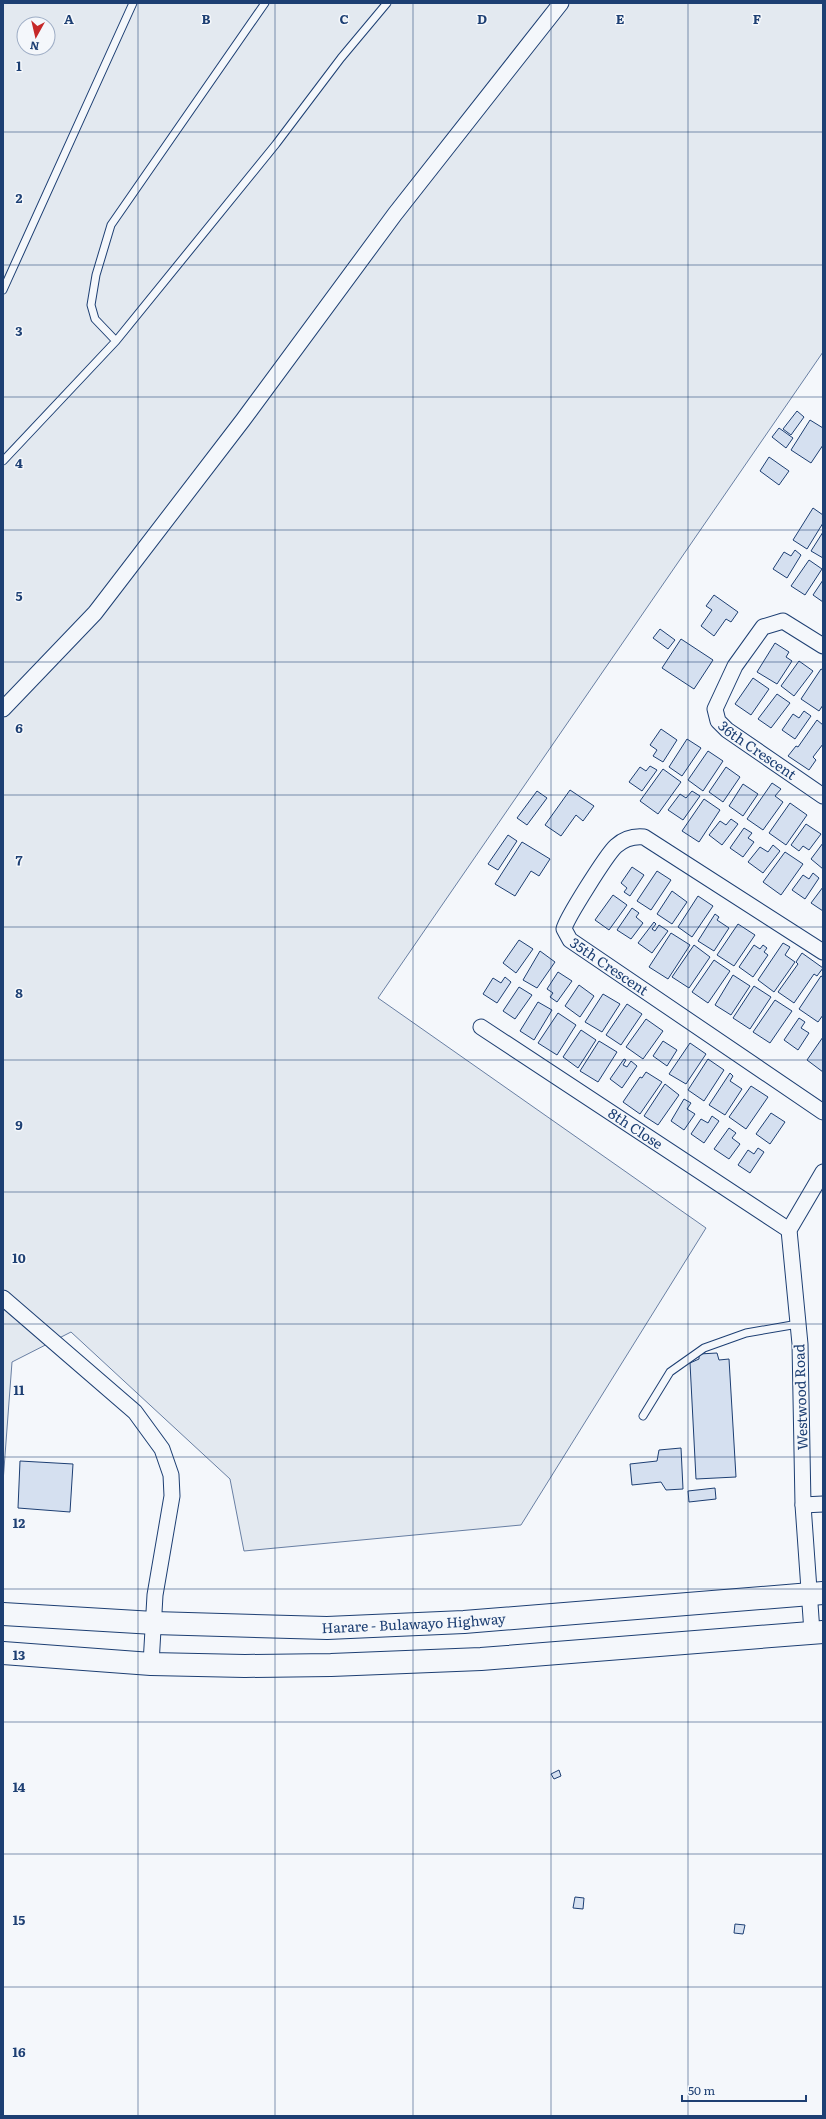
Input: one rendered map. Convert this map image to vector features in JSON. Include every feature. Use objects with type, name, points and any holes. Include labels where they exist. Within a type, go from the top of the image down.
[{"type":"highway","name":"Harare - Bulawayo Highway","points":[[3,1614],[154,1623],[287,1628],[418,1625],[816,1593]]},
{"type":"highway","points":[[3,1653],[151,1664],[245,1666],[405,1662],[481,1659],[818,1632]]},
{"type":"street","points":[[3,709],[95,613],[243,420],[395,214],[561,3]]},
{"type":"street","name":"36th Crescent","points":[[823,646],[783,621],[763,627],[735,666],[715,709],[718,721],[727,730],[823,796]]},
{"type":"street","name":"35th Crescent","points":[[823,952],[644,837],[639,836],[634,836],[624,840],[616,846],[573,911],[564,929],[570,940],[823,1112]]},
{"type":"street","name":"8th Close","points":[[481,1027],[789,1230]]},
{"type":"street","points":[[789,1230],[823,1172]]},
{"type":"street","name":"Westwood Road","points":[[789,1230],[798,1324],[804,1506],[816,1593],[818,1632]]},
{"type":"street","points":[[3,1298],[135,1412],[162,1449],[171,1475],[172,1496],[155,1595],[151,1664]]},
{"type":"street","points":[[804,1506],[823,1504]]},
{"type":"lane","points":[[3,290],[133,3]]},
{"type":"lane","points":[[116,341],[95,319],[91,305],[96,275],[111,225],[265,3]]},
{"type":"lane","points":[[3,461],[116,341],[276,144],[341,58],[387,3]]},
{"type":"lane","points":[[643,1416],[670,1372],[704,1348],[746,1333],[798,1324]]},
{"type":"shaded area","points":[[3,3],[823,3],[823,352],[378,998],[706,1228],[521,1525],[244,1551],[230,1479],[71,1332],[12,1362],[3,1482]]},
{"type":"building","points":[[797,411],[804,417],[791,435],[783,429]]},
{"type":"building","points":[[810,420],[823,428],[823,445],[811,463],[791,450]]},
{"type":"building","points":[[779,428],[793,438],[786,448],[772,437]]},
{"type":"building","points":[[769,457],[789,471],[779,485],[760,471]]},
{"type":"building","points":[[813,508],[823,515],[823,523],[807,549],[793,540]]},
{"type":"building","points":[[823,532],[823,558],[811,551]]},
{"type":"building","points":[[795,550],[801,555],[787,578],[773,569],[784,552],[791,556]]},
{"type":"building","points":[[809,560],[822,569],[805,595],[791,586]]},
{"type":"building","points":[[823,580],[823,602],[813,595]]},
{"type":"building","points":[[714,595],[738,612],[731,622],[726,619],[714,636],[701,626],[712,610],[706,606]]},
{"type":"building","points":[[660,629],[675,640],[668,649],[653,638]]},
{"type":"building","points":[[681,639],[713,660],[694,689],[662,668]]},
{"type":"building","points":[[775,643],[789,652],[786,657],[792,661],[777,684],[757,672]]},
{"type":"building","points":[[799,661],[813,671],[794,696],[781,686]]},
{"type":"building","points":[[821,669],[823,670],[823,705],[819,711],[801,699]]},
{"type":"building","points":[[753,678],[769,689],[751,715],[735,704]]},
{"type":"building","points":[[777,694],[790,703],[771,728],[758,719]]},
{"type":"building","points":[[804,711],[811,716],[795,739],[782,730],[793,714],[799,718]]},
{"type":"building","points":[[817,720],[823,725],[823,744],[813,757],[816,760],[809,770],[788,756],[796,746],[798,747]]},
{"type":"building","points":[[661,729],[677,740],[663,762],[653,756],[657,750],[650,745]]},
{"type":"building","points":[[687,739],[701,748],[682,776],[669,767]]},
{"type":"building","points":[[708,751],[723,761],[703,791],[688,780]]},
{"type":"building","points":[[650,766],[657,770],[642,791],[629,782],[640,767],[646,771]]},
{"type":"building","points":[[726,767],[740,777],[723,802],[709,792]]},
{"type":"building","points":[[663,769],[681,782],[658,814],[640,801]]},
{"type":"building","points":[[772,783],[781,789],[775,796],[783,802],[763,830],[747,819]]},
{"type":"building","points":[[743,784],[758,794],[743,816],[729,806]]},
{"type":"building","points":[[570,790],[594,806],[583,821],[576,815],[561,836],[545,825]]},
{"type":"building","points":[[537,791],[547,798],[527,825],[517,818]]},
{"type":"building","points":[[692,791],[700,796],[683,820],[668,810],[680,794],[686,798]]},
{"type":"building","points":[[704,799],[720,810],[699,842],[682,831]]},
{"type":"building","points":[[790,803],[807,815],[786,845],[769,833]]},
{"type":"building","points":[[731,819],[738,824],[722,845],[709,835],[720,821],[726,825]]},
{"type":"building","points":[[806,824],[821,834],[809,850],[803,846],[799,851],[791,845]]},
{"type":"building","points":[[744,828],[752,833],[748,838],[754,842],[743,857],[730,848]]},
{"type":"building","points":[[508,835],[517,841],[498,870],[488,864]]},
{"type":"building","points":[[522,842],[550,859],[539,876],[531,871],[515,896],[495,884]]},
{"type":"building","points":[[823,843],[823,869],[811,859]]},
{"type":"building","points":[[773,845],[780,851],[763,873],[748,862],[760,847],[768,852]]},
{"type":"building","points":[[785,852],[803,864],[781,895],[763,882]]},
{"type":"building","points":[[632,867],[644,875],[630,896],[624,892],[627,888],[621,883]]},
{"type":"building","points":[[657,871],[671,880],[651,910],[637,901]]},
{"type":"building","points":[[813,873],[819,878],[805,899],[792,890],[803,875],[809,879]]},
{"type":"building","points":[[823,887],[823,911],[811,903]]},
{"type":"building","points":[[672,891],[687,902],[672,924],[657,914]]},
{"type":"building","points":[[613,895],[627,905],[609,930],[595,920]]},
{"type":"building","points":[[698,896],[713,906],[692,937],[678,927]]},
{"type":"building","points":[[632,908],[639,913],[636,917],[643,923],[631,939],[617,930]]},
{"type":"building","points":[[715,914],[719,917],[717,920],[729,928],[714,951],[698,941]]},
{"type":"building","points":[[654,922],[656,924],[652,929],[655,931],[659,925],[668,931],[652,953],[638,943]]},
{"type":"building","points":[[738,924],[755,935],[734,966],[717,955]]},
{"type":"building","points":[[671,933],[690,945],[668,979],[649,967]]},
{"type":"building","points":[[519,940],[533,949],[516,973],[503,963]]},
{"type":"building","points":[[783,943],[790,947],[785,955],[795,962],[774,992],[758,980]]},
{"type":"building","points":[[694,945],[710,957],[689,988],[672,977]]},
{"type":"building","points":[[754,945],[760,949],[763,945],[767,948],[764,952],[768,955],[753,977],[739,967]]},
{"type":"building","points":[[540,951],[555,962],[537,988],[523,980]]},
{"type":"building","points":[[802,953],[823,968],[817,976],[814,974],[794,1003],[778,992],[798,964],[796,962]]},
{"type":"building","points":[[714,960],[730,971],[708,1003],[692,992]]},
{"type":"building","points":[[558,972],[572,981],[557,1002],[550,997],[553,993],[547,989]]},
{"type":"building","points":[[733,975],[750,986],[731,1015],[715,1005]]},
{"type":"building","points":[[821,976],[823,977],[823,1015],[818,1022],[799,1009]]},
{"type":"building","points":[[505,977],[511,982],[497,1003],[483,994],[493,978],[501,983]]},
{"type":"building","points":[[579,985],[594,996],[580,1017],[565,1006]]},
{"type":"building","points":[[754,986],[771,997],[750,1029],[733,1018]]},
{"type":"building","points":[[519,987],[532,995],[515,1019],[503,1011]]},
{"type":"building","points":[[603,994],[620,1004],[602,1032],[585,1022]]},
{"type":"building","points":[[775,1000],[792,1011],[770,1043],[753,1032]]},
{"type":"building","points":[[538,1002],[552,1010],[534,1040],[520,1031]]},
{"type":"building","points":[[627,1004],[642,1014],[621,1045],[606,1035]]},
{"type":"building","points":[[558,1013],[576,1025],[557,1055],[538,1043]]},
{"type":"building","points":[[799,1018],[805,1022],[801,1028],[809,1033],[798,1050],[784,1040]]},
{"type":"building","points":[[646,1019],[663,1031],[643,1059],[626,1047]]},
{"type":"building","points":[[581,1030],[596,1040],[578,1068],[563,1057]]},
{"type":"building","points":[[823,1037],[823,1072],[807,1060]]},
{"type":"building","points":[[599,1041],[617,1052],[598,1082],[580,1071]]},
{"type":"building","points":[[663,1041],[677,1050],[667,1066],[653,1056]]},
{"type":"building","points":[[690,1043],[706,1054],[686,1084],[669,1074]]},
{"type":"building","points":[[624,1059],[626,1060],[623,1065],[627,1067],[631,1061],[637,1066],[622,1088],[610,1079]]},
{"type":"building","points":[[708,1059],[724,1070],[704,1101],[688,1090]]},
{"type":"building","points":[[646,1072],[662,1082],[640,1114],[623,1102],[640,1077],[642,1078]]},
{"type":"building","points":[[730,1073],[733,1076],[730,1081],[742,1089],[725,1115],[709,1105]]},
{"type":"building","points":[[665,1084],[679,1095],[658,1125],[644,1116]]},
{"type":"building","points":[[751,1086],[768,1097],[746,1129],[729,1117]]},
{"type":"building","points":[[684,1099],[691,1103],[687,1109],[695,1114],[684,1130],[671,1121]]},
{"type":"building","points":[[771,1113],[785,1122],[770,1144],[756,1134]]},
{"type":"building","points":[[712,1116],[719,1121],[704,1143],[691,1134],[701,1119],[708,1123]]},
{"type":"building","points":[[729,1128],[736,1133],[732,1138],[740,1144],[729,1159],[714,1149]]},
{"type":"building","points":[[758,1148],[764,1152],[750,1173],[738,1165],[748,1150],[754,1154]]},
{"type":"building","points":[[717,1353],[719,1360],[729,1359],[736,1477],[696,1479],[690,1363],[699,1359],[699,1354]]},
{"type":"building","points":[[681,1448],[683,1489],[666,1490],[661,1482],[632,1485],[630,1464],[657,1461],[659,1450]]},
{"type":"building","points":[[20,1461],[73,1464],[70,1512],[18,1508]]},
{"type":"building","points":[[715,1488],[716,1499],[689,1502],[688,1491]]},
{"type":"building","points":[[559,1770],[561,1776],[554,1779],[551,1774]]},
{"type":"building","points":[[575,1897],[584,1898],[583,1909],[573,1908]]},
{"type":"building","points":[[735,1924],[745,1925],[743,1934],[734,1933]]}]
